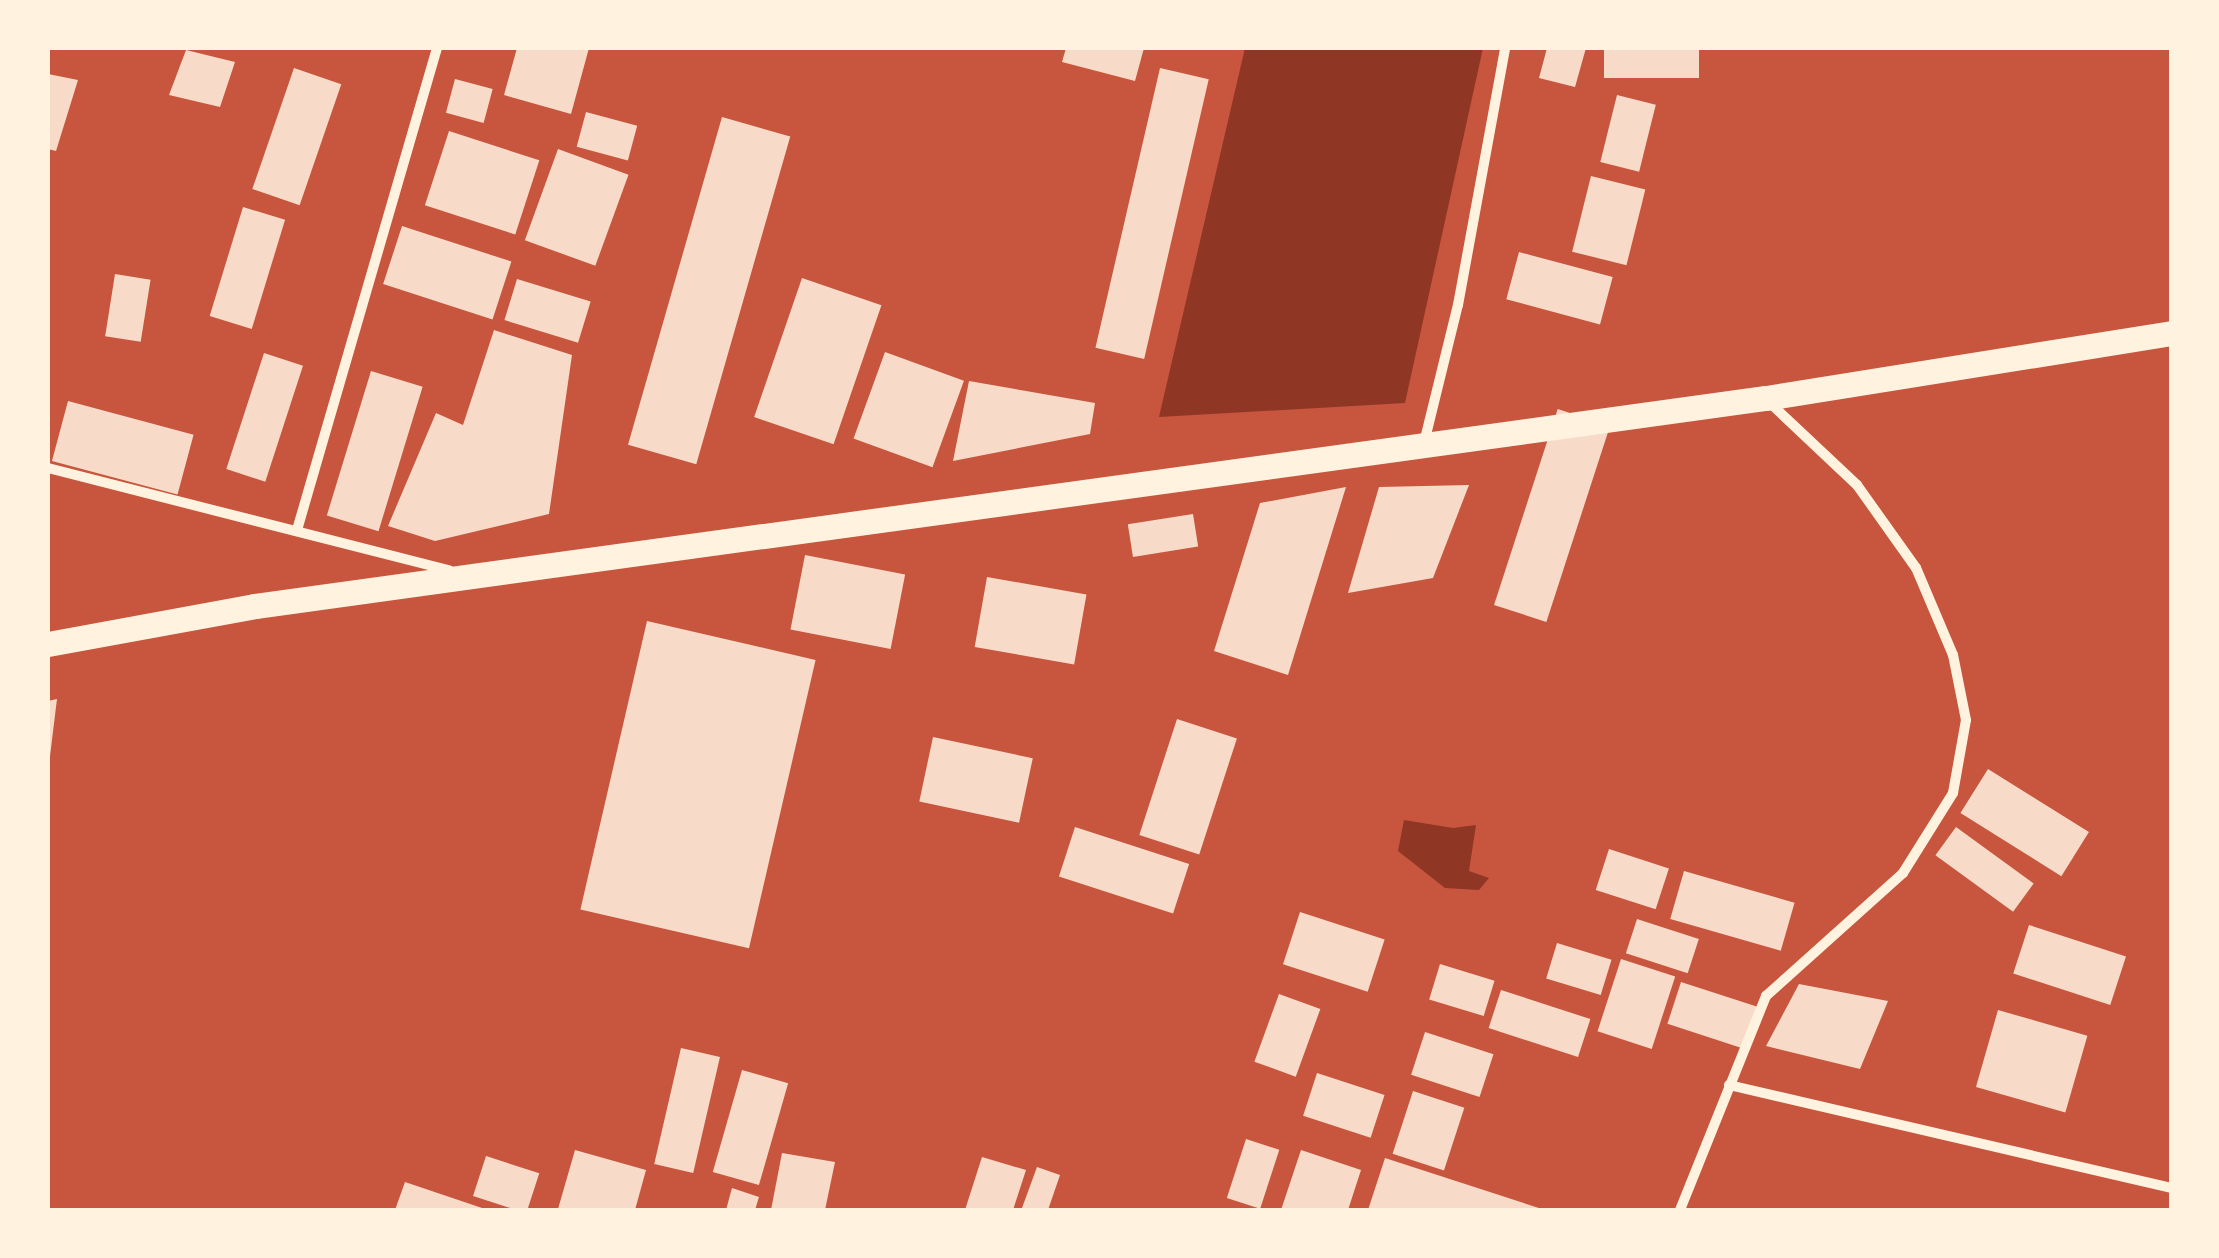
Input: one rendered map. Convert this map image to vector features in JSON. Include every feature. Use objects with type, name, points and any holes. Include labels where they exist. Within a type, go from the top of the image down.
[{"type":"main road","points":[[48,644],[255,606],[1766,398],[2172,334]]},
{"type":"street","points":[[298,530],[436,48]]},
{"type":"street","points":[[1423,446],[1458,305],[1505,48]]},
{"type":"street","points":[[1680,1210],[1766,996],[1903,873],[1953,794],[1966,720],[1953,655],[1916,568],[1857,485],[1766,398]]},
{"type":"street","points":[[48,468],[477,578]]},
{"type":"street","points":[[1730,1086],[2172,1188]]},
{"type":"shaded area","points":[[1245,48],[1483,48],[1405,403],[1159,417]]},
{"type":"shaded area","points":[[1404,820],[1453,828],[1476,825],[1469,871],[1489,878],[1479,890],[1445,888],[1398,851]]},
{"type":"building","points":[[517,48],[589,48],[571,114],[504,95]]},
{"type":"building","points":[[1066,48],[1144,48],[1135,81],[1062,62]]},
{"type":"building","points":[[1547,48],[1586,48],[1575,87],[1539,78]]},
{"type":"building","points":[[1604,48],[1699,48],[1699,78],[1604,78]]},
{"type":"building","points":[[186,50],[235,62],[220,107],[169,95]]},
{"type":"building","points":[[294,68],[341,84],[300,205],[252,189]]},
{"type":"building","points":[[1160,68],[1209,79],[1144,359],[1095,348]]},
{"type":"building","points":[[48,74],[78,80],[56,151],[48,149]]},
{"type":"building","points":[[455,79],[493,89],[484,123],[446,113]]},
{"type":"building","points":[[1617,95],[1656,105],[1639,172],[1600,162]]},
{"type":"building","points":[[586,112],[637,126],[628,160],[577,147]]},
{"type":"building","points":[[722,117],[790,137],[696,464],[628,445]]},
{"type":"building","points":[[449,131],[539,160],[515,235],[425,205]]},
{"type":"building","points":[[558,149],[628,175],[595,266],[525,240]]},
{"type":"building","points":[[1591,176],[1645,190],[1626,265],[1572,252]]},
{"type":"building","points":[[243,207],[285,220],[252,329],[210,316]]},
{"type":"building","points":[[402,226],[511,262],[493,320],[383,284]]},
{"type":"building","points":[[1519,252],[1613,277],[1600,324],[1506,299]]},
{"type":"building","points":[[115,274],[151,280],[141,342],[105,336]]},
{"type":"building","points":[[802,278],[881,305],[834,444],[754,417]]},
{"type":"building","points":[[517,279],[591,302],[578,343],[504,320]]},
{"type":"building","points":[[494,330],[572,355],[549,514],[435,541],[388,526],[436,413],[463,425]]},
{"type":"building","points":[[885,352],[964,381],[932,467],[854,438]]},
{"type":"building","points":[[264,353],[303,366],[265,482],[226,469]]},
{"type":"building","points":[[371,371],[423,387],[378,531],[327,515]]},
{"type":"building","points":[[969,381],[1095,403],[1090,434],[953,461]]},
{"type":"building","points":[[68,401],[194,435],[178,495],[52,461]]},
{"type":"building","points":[[1558,409],[1610,426],[1546,622],[1494,605]]},
{"type":"building","points":[[1469,485],[1433,578],[1348,593],[1379,487]]},
{"type":"building","points":[[1346,487],[1288,675],[1214,651],[1260,503]]},
{"type":"building","points":[[1193,514],[1198,547],[1133,557],[1128,524]]},
{"type":"building","points":[[805,555],[905,574],[891,649],[790,630]]},
{"type":"building","points":[[987,577],[1086,595],[1074,664],[975,647]]},
{"type":"building","points":[[647,621],[816,660],[749,948],[580,909]]},
{"type":"building","points":[[57,699],[50,756],[48,756],[48,701]]},
{"type":"building","points":[[1177,719],[1237,738],[1199,854],[1139,835]]},
{"type":"building","points":[[933,737],[1033,758],[1019,823],[919,802]]},
{"type":"building","points":[[1988,769],[2089,832],[2061,876],[1960,813]]},
{"type":"building","points":[[1075,827],[1189,864],[1173,914],[1059,876]]},
{"type":"building","points":[[1956,827],[2034,883],[2013,912],[1935,855]]},
{"type":"building","points":[[1609,849],[1669,868],[1656,909],[1596,890]]},
{"type":"building","points":[[1684,871],[1795,903],[1781,951],[1670,919]]},
{"type":"building","points":[[1300,912],[1385,940],[1368,992],[1283,964]]},
{"type":"building","points":[[1637,919],[1699,939],[1688,973],[1626,953]]},
{"type":"building","points":[[2029,925],[2126,957],[2110,1005],[2013,974]]},
{"type":"building","points":[[1557,943],[1612,960],[1601,995],[1546,978]]},
{"type":"building","points":[[1621,959],[1675,977],[1652,1049],[1598,1031]]},
{"type":"building","points":[[1440,964],[1495,981],[1484,1016],[1429,999]]},
{"type":"building","points":[[1681,982],[1759,1007],[1745,1049],[1667,1024]]},
{"type":"building","points":[[1799,984],[1888,1001],[1860,1069],[1766,1046]]},
{"type":"building","points":[[1501,990],[1590,1019],[1578,1057],[1489,1028]]},
{"type":"building","points":[[1279,994],[1320,1009],[1296,1077],[1254,1062]]},
{"type":"building","points":[[1998,1010],[2087,1036],[2065,1113],[1976,1087]]},
{"type":"building","points":[[1425,1032],[1493,1054],[1480,1097],[1411,1075]]},
{"type":"building","points":[[681,1048],[720,1057],[693,1173],[654,1164]]},
{"type":"building","points":[[742,1070],[788,1083],[759,1185],[713,1172]]},
{"type":"building","points":[[1317,1073],[1385,1095],[1371,1138],[1303,1116]]},
{"type":"building","points":[[1413,1091],[1464,1108],[1444,1170],[1393,1154]]},
{"type":"building","points":[[1246,1139],[1279,1150],[1260,1209],[1227,1198]]},
{"type":"building","points":[[575,1150],[646,1170],[635,1210],[558,1209]]},
{"type":"building","points":[[1301,1150],[1361,1170],[1348,1210],[1281,1210]]},
{"type":"building","points":[[782,1153],[835,1162],[825,1210],[771,1210]]},
{"type":"building","points":[[486,1156],[539,1173],[527,1210],[473,1196]]},
{"type":"building","points":[[982,1157],[1026,1170],[1013,1210],[965,1210]]},
{"type":"building","points":[[1385,1158],[1545,1210],[1368,1210]]},
{"type":"building","points":[[1037,1167],[1060,1175],[1048,1210],[1022,1208]]},
{"type":"building","points":[[405,1182],[488,1210],[395,1210]]},
{"type":"building","points":[[732,1188],[759,1197],[755,1210],[726,1210]]}]
